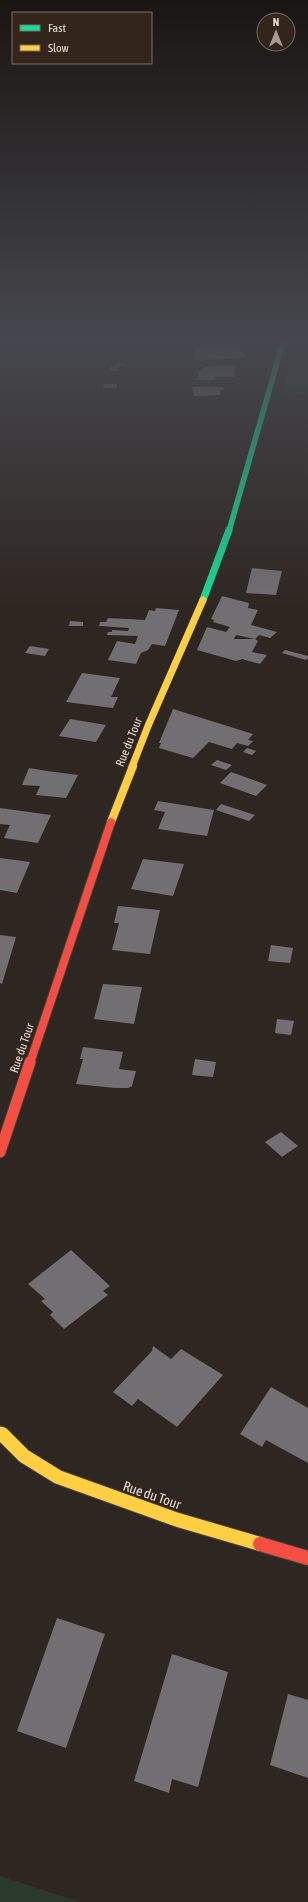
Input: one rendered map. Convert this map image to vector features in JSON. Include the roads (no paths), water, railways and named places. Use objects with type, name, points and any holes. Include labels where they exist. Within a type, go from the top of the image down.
[{"type":"street","name":"Rue du Tour","points":[[0,1152],[107,832],[148,726],[217,568],[237,508],[257,431]]},
{"type":"street","name":"Rue du Tour","points":[[0,1432],[24,1456],[58,1477],[178,1520],[308,1558]]}]
